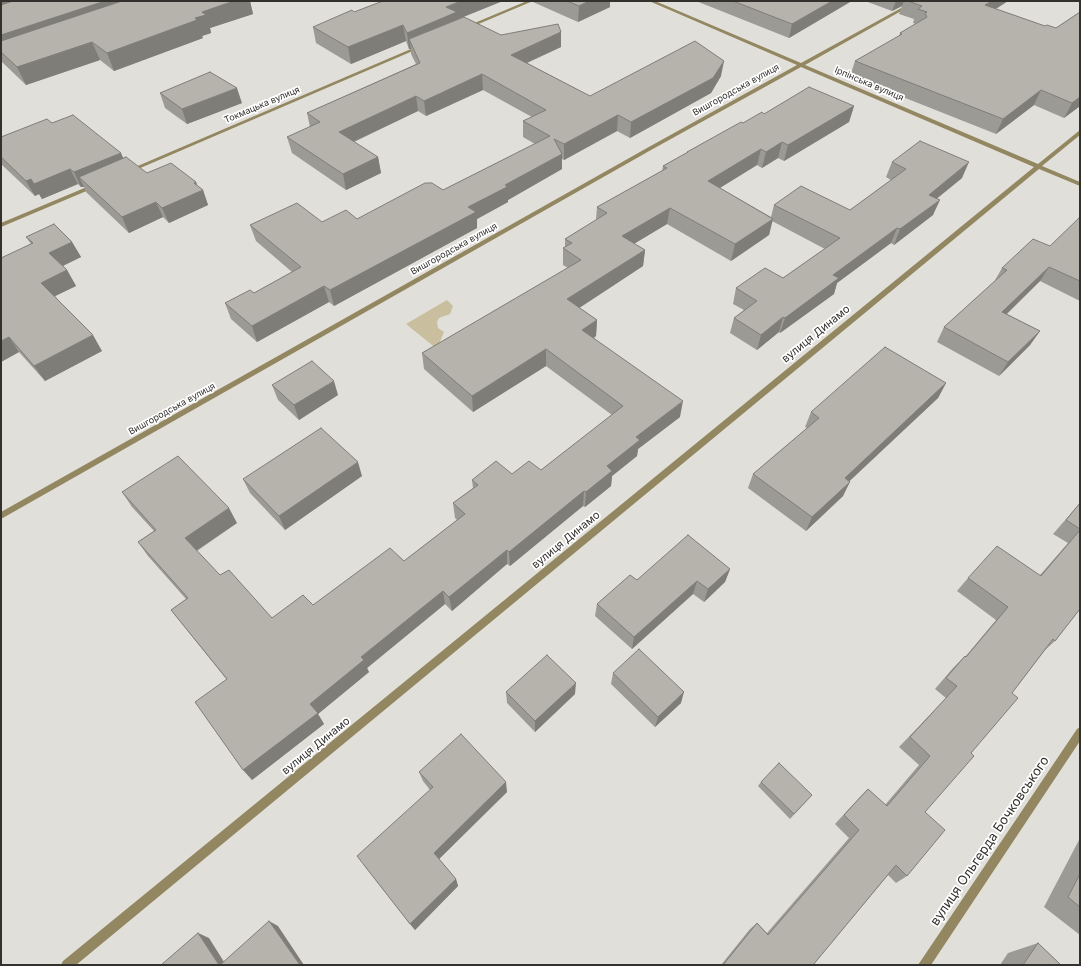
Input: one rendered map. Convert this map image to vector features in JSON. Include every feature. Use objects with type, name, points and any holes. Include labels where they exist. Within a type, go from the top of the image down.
[{"type":"street","points":[[464,29],[531,1]]},
{"type":"street","name":"Ірпінська вулиця","points":[[651,1],[1080,184]]},
{"type":"street","name":"Вишгородська вулиця","points":[[1,516],[917,1]]},
{"type":"street","name":"Токмацька вулиця","points":[[125,172],[424,45]]},
{"type":"street","name":"вулиця Динамо","points":[[67,965],[1080,132]]},
{"type":"street","points":[[1,226],[103,182]]},
{"type":"street","name":"вулиця Ольгерда Бочковського","points":[[924,965],[1080,732]]},
{"type":"shaded area","points":[[447,300],[453,306],[450,314],[439,318],[437,322],[438,328],[444,332],[437,349],[406,324]]},
{"type":"building","points":[[13,1],[105,1],[1,35],[1,5]]},
{"type":"building","points":[[122,1],[234,1],[202,12],[206,15],[195,18],[197,20],[107,53],[92,42],[17,67],[1,52],[1,41]]},
{"type":"building","points":[[383,1],[461,1],[446,7],[457,12],[407,33],[403,25],[348,47],[313,27],[352,10],[354,12]]},
{"type":"building","points":[[567,1],[589,1],[579,6]]},
{"type":"building","points":[[733,1],[832,1],[792,24]]},
{"type":"building","points":[[908,1],[992,1],[985,5],[1045,26],[1047,25],[1056,28],[1080,12],[1080,97],[1072,103],[1041,90],[1003,119],[855,61],[902,34],[900,33],[927,17],[925,13],[927,12],[918,9],[922,6]]},
{"type":"building","points":[[464,17],[501,35],[558,24],[561,32],[511,55],[590,96],[695,41],[724,61],[713,78],[631,122],[618,115],[564,144],[554,139],[562,154],[505,185],[507,187],[468,207],[476,212],[330,290],[324,286],[252,326],[225,303],[250,290],[254,293],[301,267],[250,225],[297,203],[322,222],[346,210],[357,219],[425,183],[432,183],[443,190],[550,136],[523,121],[546,110],[482,74],[424,101],[416,96],[339,132],[378,157],[343,174],[287,137],[320,122],[307,113],[420,63],[409,39]]},
{"type":"building","points":[[210,72],[237,88],[182,109],[160,93]]},
{"type":"building","points":[[809,87],[854,106],[788,145],[782,142],[766,152],[761,149],[708,181],[773,219],[735,244],[670,208],[622,236],[645,250],[567,299],[597,320],[582,330],[683,401],[636,437],[640,440],[607,466],[612,471],[586,492],[584,491],[509,552],[507,550],[449,597],[443,591],[361,657],[364,660],[310,704],[318,713],[243,770],[195,702],[227,679],[171,610],[188,598],[138,542],[156,530],[122,492],[178,456],[229,508],[185,538],[220,575],[229,570],[272,618],[303,595],[313,605],[390,548],[404,561],[465,514],[453,503],[478,485],[472,480],[496,461],[512,474],[529,461],[541,470],[623,406],[546,349],[472,396],[422,353],[581,260],[563,248],[572,243],[565,239],[607,213],[597,207],[667,168],[663,166],[687,152],[741,122],[743,123],[762,112],[764,114]]},
{"type":"building","points":[[73,115],[121,153],[74,172],[70,169],[34,184],[31,179],[26,181],[1,157],[1,137],[47,119],[52,123]]},
{"type":"building","points":[[920,141],[969,162],[929,195],[940,200],[900,229],[897,228],[833,275],[839,278],[785,318],[783,317],[761,335],[734,318],[757,301],[736,288],[765,268],[783,278],[840,238],[774,205],[801,186],[850,210],[906,169],[892,162]]},
{"type":"building","points":[[126,157],[147,173],[171,163],[196,182],[194,183],[203,190],[162,208],[156,202],[122,217],[79,177]]},
{"type":"building","points":[[1079,218],[1080,281],[1049,267],[1002,312],[1040,331],[1008,362],[944,327],[1007,270],[1002,268],[1033,239],[1050,246]]},
{"type":"building","points":[[54,224],[72,242],[49,253],[67,270],[41,283],[93,335],[34,366],[9,337],[1,341],[1,258],[33,243],[26,237]]},
{"type":"building","points":[[885,347],[946,383],[845,478],[850,482],[812,517],[753,474],[819,418],[811,412]]},
{"type":"building","points":[[312,361],[334,381],[294,405],[272,385]]},
{"type":"building","points":[[321,428],[358,462],[279,516],[243,479]]},
{"type":"building","points":[[1080,503],[1080,529],[1066,520]]},
{"type":"building","points":[[1080,530],[1080,609],[1055,641],[1053,639],[1012,693],[1018,698],[971,753],[974,756],[925,812],[945,830],[907,876],[896,865],[813,965],[723,965],[757,923],[768,935],[859,830],[844,815],[868,789],[887,806],[930,756],[910,737],[957,686],[946,678],[965,656],[966,657],[1008,607],[968,578],[997,546],[1041,576]]},
{"type":"building","points":[[688,535],[730,569],[708,589],[697,581],[634,637],[597,604],[630,575],[637,580]]},
{"type":"building","points":[[639,649],[684,692],[658,717],[613,673]]},
{"type":"building","points":[[547,655],[576,683],[535,721],[506,692]]},
{"type":"building","points":[[461,734],[506,782],[434,853],[456,879],[410,924],[357,856],[433,787],[419,772]]},
{"type":"building","points":[[779,763],[812,795],[794,814],[761,782]]},
{"type":"building","points":[[1080,874],[1080,907],[1068,897]]},
{"type":"building","points":[[269,921],[300,965],[220,965]]},
{"type":"building","points":[[198,933],[219,965],[161,965]]},
{"type":"building","points":[[1038,943],[1061,965],[1023,965]]}]
